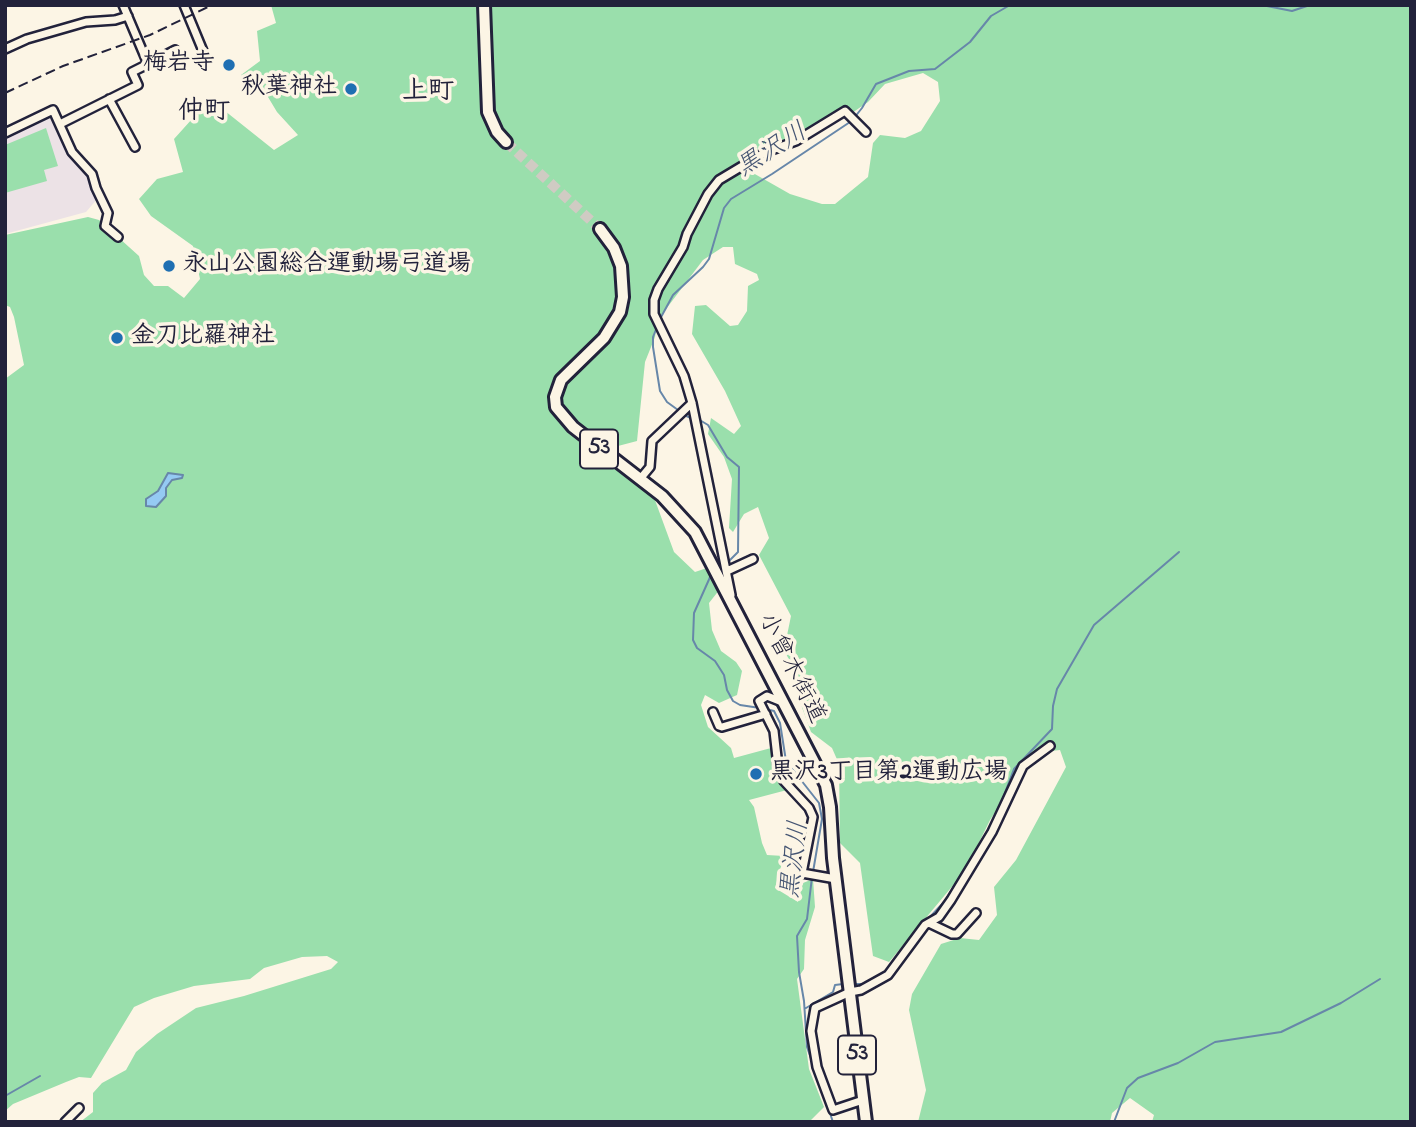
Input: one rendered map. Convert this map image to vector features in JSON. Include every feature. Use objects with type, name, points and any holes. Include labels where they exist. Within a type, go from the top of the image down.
[{"type":"main road","points":[[484,5],[488,111],[497,132],[506,142]]},
{"type":"main road","name":"小曾木街道","points":[[600,229],[614,248],[621,266],[624,285],[620,312],[604,338],[561,380],[555,397],[556,407],[573,427],[682,516],[722,567],[732,603],[826,785],[831,807],[836,879],[866,1122]]},
{"type":"street","points":[[123,5],[148,64]]},
{"type":"street","points":[[184,5],[203,51]]},
{"type":"street","points":[[5,49],[27,39],[86,22],[115,20],[128,16]]},
{"type":"street","points":[[60,124],[138,85],[132,72],[175,50]]},
{"type":"street","points":[[110,99],[135,146]]},
{"type":"street","points":[[5,133],[53,110],[72,152],[93,174],[96,188],[108,213],[105,226],[118,237]]},
{"type":"street","points":[[753,559],[722,567],[692,403],[684,376],[656,319],[654,300],[708,194],[719,180],[764,153],[796,141],[845,111],[866,132]]},
{"type":"street","points":[[640,479],[650,467],[652,441],[692,403]]},
{"type":"street","points":[[785,703],[767,696],[759,701],[774,731],[780,773],[788,786],[809,808],[813,817],[802,873],[836,879]]},
{"type":"street","points":[[713,712],[722,727],[766,714]]},
{"type":"street","points":[[863,1100],[833,1110],[817,1067],[811,1031],[815,1008],[849,987],[861,990],[888,975],[951,900],[992,832],[1023,766],[1050,746]]},
{"type":"street","points":[[929,923],[957,934],[976,913]]},
{"type":"street","points":[[65,1122],[79,1108]]},
{"type":"shaded area","points":[[53,110],[72,151],[92,174],[98,198],[86,212],[5,234],[5,134]]},
{"type":"green space","points":[[271,5],[1411,5],[1411,1122],[1152,1122],[1154,1115],[1130,1098],[1112,1113],[1110,1122],[918,1122],[926,1090],[909,1010],[912,994],[941,944],[960,938],[979,940],[997,915],[994,887],[1016,860],[1066,767],[1060,750],[1033,753],[990,820],[965,871],[889,962],[873,956],[860,863],[840,843],[839,764],[832,748],[811,732],[800,702],[806,692],[784,650],[791,616],[759,555],[769,538],[758,507],[744,514],[733,532],[729,528],[732,479],[724,457],[708,434],[711,418],[734,434],[741,426],[725,391],[692,334],[695,306],[706,305],[730,326],[738,325],[747,311],[748,286],[759,280],[757,274],[735,264],[733,247],[723,247],[703,260],[657,321],[655,337],[645,362],[637,441],[618,446],[608,464],[652,492],[674,552],[695,572],[707,568],[720,589],[709,603],[712,630],[721,651],[736,662],[742,671],[737,695],[719,703],[705,695],[701,705],[708,727],[731,748],[734,758],[771,748],[775,768],[787,790],[749,800],[754,807],[767,855],[784,856],[775,888],[798,902],[803,883],[813,879],[815,907],[805,940],[804,969],[797,979],[809,1069],[824,1107],[809,1122],[80,1122],[93,1112],[93,1093],[102,1083],[126,1070],[136,1052],[157,1034],[196,1008],[331,969],[338,962],[327,956],[302,957],[264,968],[250,979],[194,986],[134,1007],[91,1078],[79,1077],[13,1104],[5,1111],[5,379],[24,365],[14,317],[10,307],[5,305],[5,235],[88,217],[99,220],[139,256],[144,275],[154,286],[168,286],[184,298],[200,279],[193,246],[151,216],[139,199],[157,179],[183,172],[174,139],[201,109],[220,107],[274,150],[298,135],[277,112],[265,92],[243,83],[241,75],[260,61],[257,31],[276,23]],"holes":[[[923,73],[938,82],[940,101],[921,131],[905,138],[880,135],[873,143],[868,177],[835,204],[822,204],[790,194],[746,169],[763,150],[794,144],[831,114],[852,113],[868,102],[885,84]]]},
{"type":"green space","points":[[46,128],[58,166],[44,170],[47,181],[5,193],[5,145]]},
{"type":"water","points":[[168,473],[183,475],[182,478],[172,480],[166,488],[166,496],[156,507],[146,506],[146,499],[158,491]]},
{"type":"waterway","name":"黒沢川","points":[[854,118],[876,84],[909,71],[935,69],[970,42],[991,16],[1010,5]]},
{"type":"waterway","name":"黒沢川","points":[[1196,5],[1223,5]]},
{"type":"waterway","name":"黒沢川","points":[[1262,5],[1292,11],[1310,5]]},
{"type":"waterway","name":"黒沢川","points":[[660,319],[673,295],[709,259],[724,208],[731,199],[850,122]]},
{"type":"waterway","name":"黒沢川","points":[[657,327],[653,347],[660,391],[667,402],[678,410]]},
{"type":"waterway","name":"黒沢川","points":[[682,414],[693,419]]},
{"type":"waterway","name":"黒沢川","points":[[698,419],[708,425],[727,457],[739,467],[738,552],[727,563]]},
{"type":"waterway","points":[[928,919],[945,901],[995,819],[1014,769],[1052,729],[1057,689],[1094,625],[1179,552]]},
{"type":"waterway","name":"黒沢川","points":[[711,575],[694,613],[693,640],[697,648],[715,661],[724,675],[733,701],[740,705],[760,708]]},
{"type":"waterway","name":"黒沢川","points":[[766,709],[774,711],[780,723],[786,761],[819,803],[822,819],[813,872]]},
{"type":"waterway","name":"黒沢川","points":[[812,877],[807,919],[797,936],[799,972],[807,1047],[833,1122]]},
{"type":"waterway","points":[[1114,1122],[1127,1088],[1138,1078],[1178,1063],[1215,1042],[1281,1032],[1341,1003],[1380,979]]},
{"type":"waterway","points":[[806,1008],[833,992],[835,985],[843,984]]},
{"type":"waterway","points":[[852,984],[864,984]]},
{"type":"waterway","points":[[5,1096],[40,1076]]},
{"type":"tunnel","points":[[506,142],[600,229]]},
{"type":"railway","points":[[5,93],[63,66],[150,35],[212,5]]},
{"type":"place","name":"梅岩寺","points":[[229,65]]},
{"type":"place","name":"秋葉神社","points":[[351,89]]},
{"type":"place","name":"永山公園総合運動場弓道場","points":[[169,266]]},
{"type":"place","name":"金刀比羅神社","points":[[117,338]]},
{"type":"place","name":"黒沢3丁目第2運動広場","points":[[756,774]]},
{"type":"district","name":"上町","points":[[428,94]]},
{"type":"district","name":"仲町","points":[[204,114]]}]
